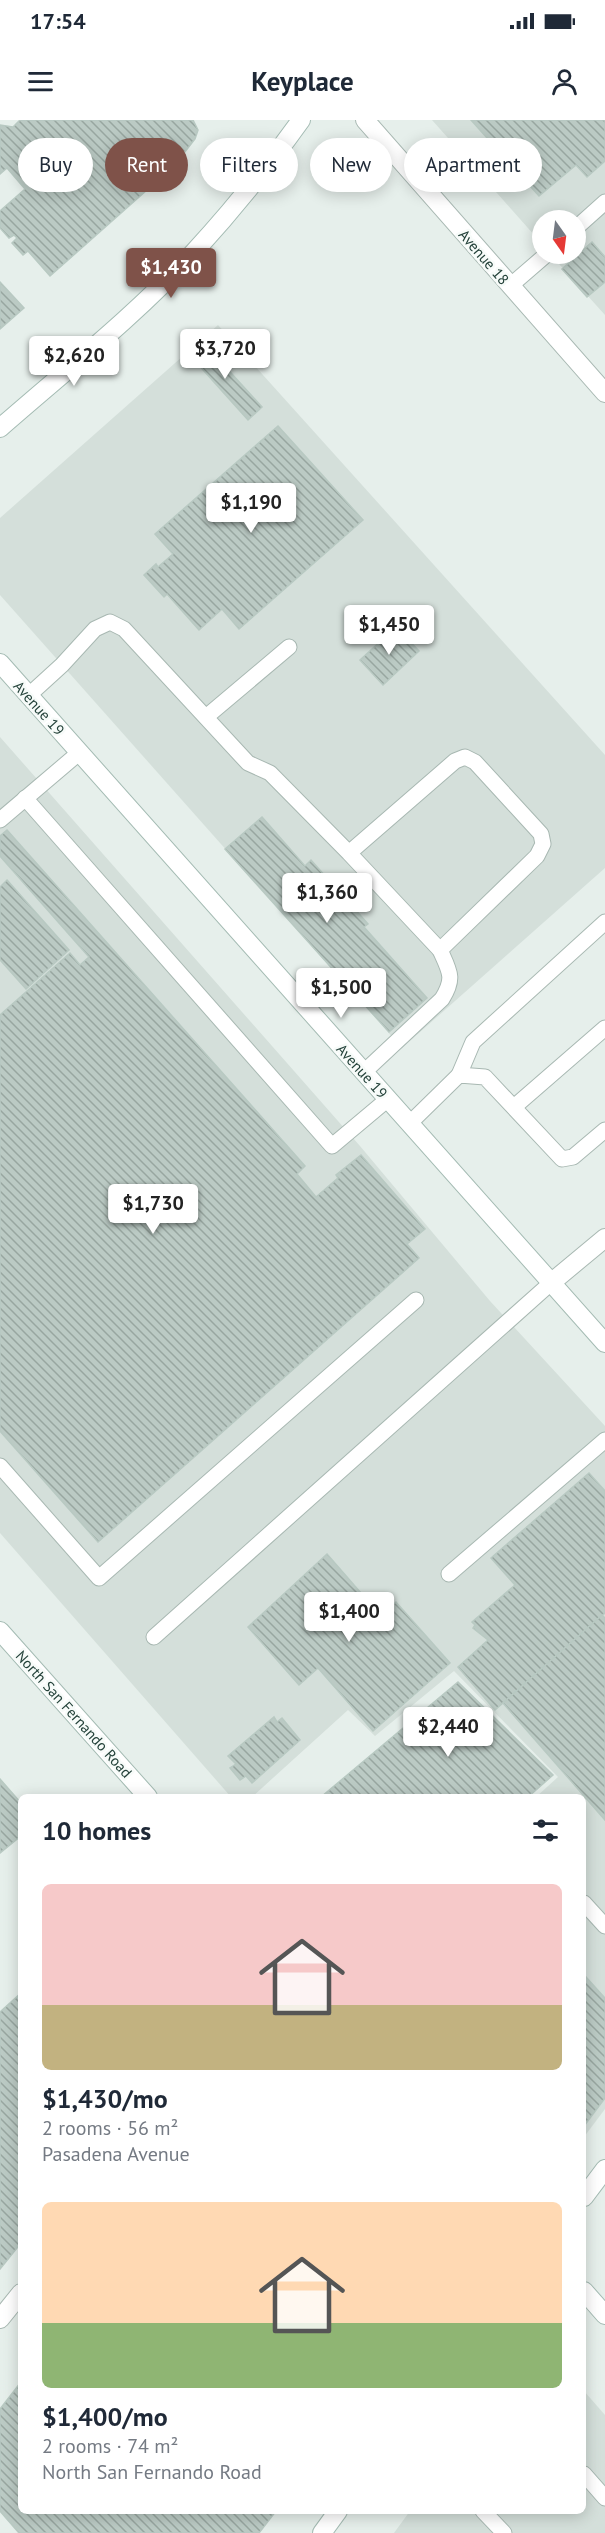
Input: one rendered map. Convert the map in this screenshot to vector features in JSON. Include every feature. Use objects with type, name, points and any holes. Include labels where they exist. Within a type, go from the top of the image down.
[{"type":"street","points":[[0,428],[124,319],[194,252],[277,154],[301,120]]},
{"type":"street","name":"Avenue 18","points":[[365,120],[605,393]]},
{"type":"street","name":"Avenue 19","points":[[0,663],[605,1343]]},
{"type":"street","points":[[552,1282],[605,1238]]},
{"type":"street","name":"North San Fernando Road","points":[[0,1631],[145,1794]]},
{"type":"street","points":[[586,2194],[605,2169]]},
{"type":"street","points":[[586,2293],[605,2315]]},
{"type":"street","points":[[0,2319],[18,2297]]},
{"type":"street","points":[[322,2533],[336,2514]]},
{"type":"lane","points":[[586,219],[605,202]]},
{"type":"lane","points":[[510,286],[535,264]]},
{"type":"lane","points":[[28,696],[62,665],[95,629],[110,622],[124,628],[248,763],[270,773],[440,950],[448,968],[450,985],[442,999],[364,1072]]},
{"type":"lane","points":[[206,717],[289,647]]},
{"type":"lane","points":[[0,820],[80,752]]},
{"type":"lane","points":[[349,853],[455,761],[465,757],[475,762],[541,834],[543,844],[537,856],[440,950]]},
{"type":"lane","points":[[25,798],[332,1146],[388,1099]]},
{"type":"lane","points":[[410,1123],[459,1075],[473,1042],[605,922]]},
{"type":"lane","points":[[514,1107],[605,1028]]},
{"type":"lane","points":[[459,1075],[486,1077],[561,1159],[573,1157],[605,1130]]},
{"type":"lane","points":[[154,1637],[552,1282]]},
{"type":"lane","points":[[0,1466],[99,1578],[417,1300]]},
{"type":"lane","points":[[449,1574],[605,1440]]},
{"type":"lane","points":[[586,1906],[605,1926]]},
{"type":"lane","points":[[586,2476],[605,2498]]},
{"type":"lane","points":[[486,2514],[504,2533]]},
{"type":"shaded area","points":[[432,120],[605,120],[605,315],[559,264],[586,264],[586,210],[532,210],[532,233],[496,192],[542,192],[542,138],[448,138]]},
{"type":"shaded area","points":[[218,325],[605,755],[605,868],[402,1048],[0,595],[0,518]]},
{"type":"shaded area","points":[[0,737],[360,1146],[490,1301],[605,1426],[605,2109],[586,2134],[586,1794],[539,1794],[558,1777],[454,1671],[375,1736],[348,1710],[255,1794],[228,1794],[0,1533]]},
{"type":"shaded area","points":[[586,2393],[605,2415],[605,2533],[394,2533],[408,2514],[586,2514]]},
{"type":"building","points":[[20,120],[193,120],[198,130],[188,148],[188,138],[105,138],[105,192],[145,192],[50,276],[28,251],[23,255],[12,243],[17,238],[14,235],[9,238],[0,228],[0,211],[22,192],[93,192],[93,138],[18,138],[18,181],[7,168],[0,174],[0,125],[13,127]]},
{"type":"building","points":[[471,120],[605,120],[605,161],[587,177],[576,165],[539,196],[535,192],[542,192],[542,138],[487,138]]},
{"type":"building","points":[[592,242],[605,257],[605,282],[587,297],[562,269],[568,264],[586,264],[586,247]]},
{"type":"building","points":[[0,282],[24,308],[0,329]]},
{"type":"building","points":[[201,340],[262,407],[248,420],[187,352]]},
{"type":"building","points":[[278,426],[363,520],[239,629],[222,609],[199,630],[167,594],[164,597],[144,575],[156,564],[158,567],[173,554],[155,534]]},
{"type":"building","points":[[396,627],[419,651],[383,685],[360,660]]},
{"type":"building","points":[[262,817],[305,866],[311,860],[368,924],[364,927],[427,998],[389,1032],[225,849]]},
{"type":"building","points":[[7,830],[305,1166],[297,1174],[316,1197],[338,1178],[336,1175],[361,1155],[425,1229],[407,1244],[419,1258],[98,1542],[0,1431],[0,1015],[70,953],[80,965],[89,957],[0,856],[0,836]]},
{"type":"building","points":[[7,880],[69,950],[26,989],[0,960],[0,887]]},
{"type":"building","points":[[589,1473],[605,1491],[605,1613],[495,1710],[458,1667],[488,1640],[473,1628],[475,1625],[472,1622],[515,1585],[491,1558]]},
{"type":"building","points":[[327,1554],[381,1616],[396,1602],[450,1663],[373,1731],[318,1668],[299,1685],[248,1627]]},
{"type":"building","points":[[602,1615],[605,1618],[605,1820],[586,1798],[586,1794],[582,1794],[503,1703]]},
{"type":"building","points":[[458,1682],[553,1775],[531,1794],[325,1794]]},
{"type":"building","points":[[274,1717],[277,1722],[282,1718],[300,1740],[252,1783],[246,1776],[240,1780],[230,1768],[236,1764],[228,1756]]},
{"type":"building","points":[[0,1779],[18,1800],[18,1838],[0,1853]]},
{"type":"building","points":[[586,1977],[605,1998],[605,2098],[586,2123]]},
{"type":"building","points":[[18,1996],[18,2247],[0,2269],[0,2012]]},
{"type":"building","points":[[18,2386],[18,2514],[274,2514],[259,2533],[19,2533],[0,2511],[0,2409]]}]
